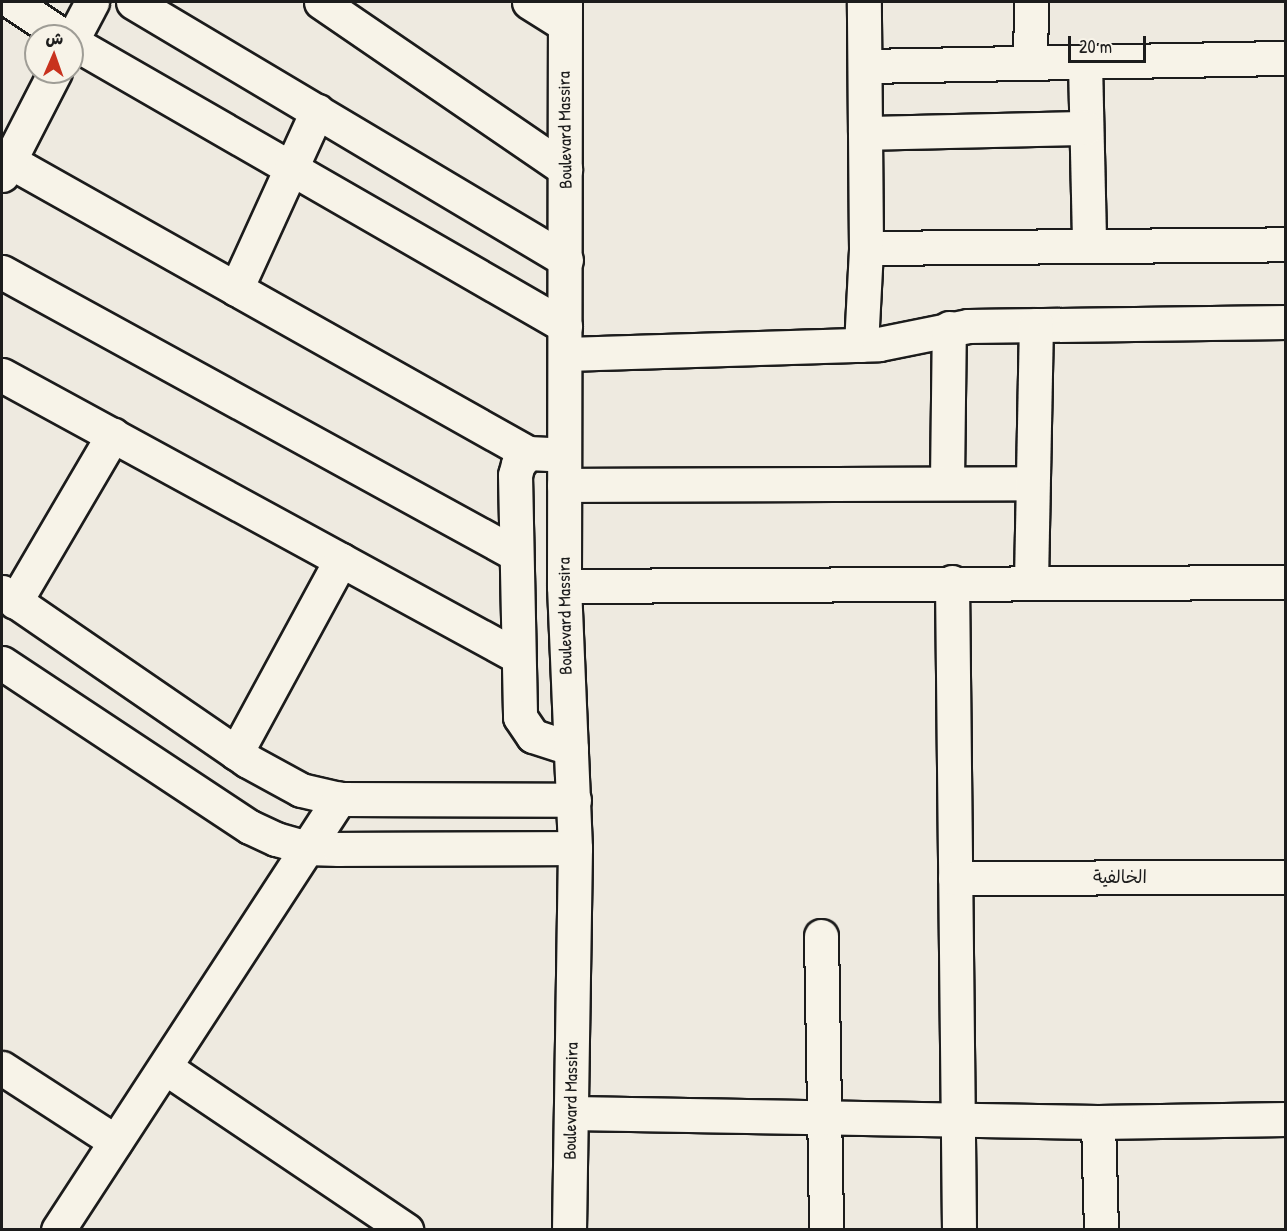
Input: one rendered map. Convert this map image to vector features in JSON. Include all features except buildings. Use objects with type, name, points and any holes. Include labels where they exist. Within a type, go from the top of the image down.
[{"type":"street","points":[[12,2],[45,24]]},
{"type":"street","points":[[81,24],[92,2]]},
{"type":"street","points":[[134,2],[566,260]]},
{"type":"street","points":[[321,2],[565,169]]},
{"type":"street","points":[[529,2],[564,13]]},
{"type":"street","points":[[861,345],[866,248],[864,2]]},
{"type":"street","points":[[1030,62],[1031,2]]},
{"type":"street","name":"Boulevard Massira","points":[[564,13],[566,260],[564,585],[575,848],[569,1230]]},
{"type":"street","points":[[84,48],[293,170],[565,340],[861,345],[896,342],[950,328],[1286,322]]},
{"type":"street","points":[[865,66],[1286,58]]},
{"type":"street","points":[[1085,63],[1089,246]]},
{"type":"street","points":[[48,84],[4,165],[236,290],[528,453],[564,469],[1032,483]]},
{"type":"street","points":[[236,290],[293,170],[317,111]]},
{"type":"street","points":[[865,133],[1086,128]]},
{"type":"street","points":[[866,248],[1286,244]]},
{"type":"street","points":[[2,272],[514,553]]},
{"type":"street","points":[[1031,582],[1036,325]]},
{"type":"street","points":[[947,481],[950,328]]},
{"type":"street","points":[[2,375],[518,656]]},
{"type":"street","points":[[113,435],[8,597],[236,753],[301,790],[339,799],[574,800]]},
{"type":"street","points":[[528,453],[518,464],[515,475],[514,553],[520,717],[533,736],[571,748]]},
{"type":"street","points":[[236,753],[341,560]]},
{"type":"street","points":[[952,582],[959,1230]]},
{"type":"street","points":[[564,585],[1286,582]]},
{"type":"street","points":[[2,663],[250,826],[307,848],[575,848]]},
{"type":"street","points":[[58,1230],[115,1141],[166,1068],[339,799]]},
{"type":"street","name":"الخالفية","points":[[955,878],[1286,877]]},
{"type":"street","points":[[821,936],[826,1230]]},
{"type":"street","points":[[2,1068],[115,1141]]},
{"type":"street","points":[[166,1068],[406,1230]]},
{"type":"street","points":[[572,1113],[1098,1122],[1286,1119]]},
{"type":"street","points":[[1098,1122],[1101,1230]]}]
